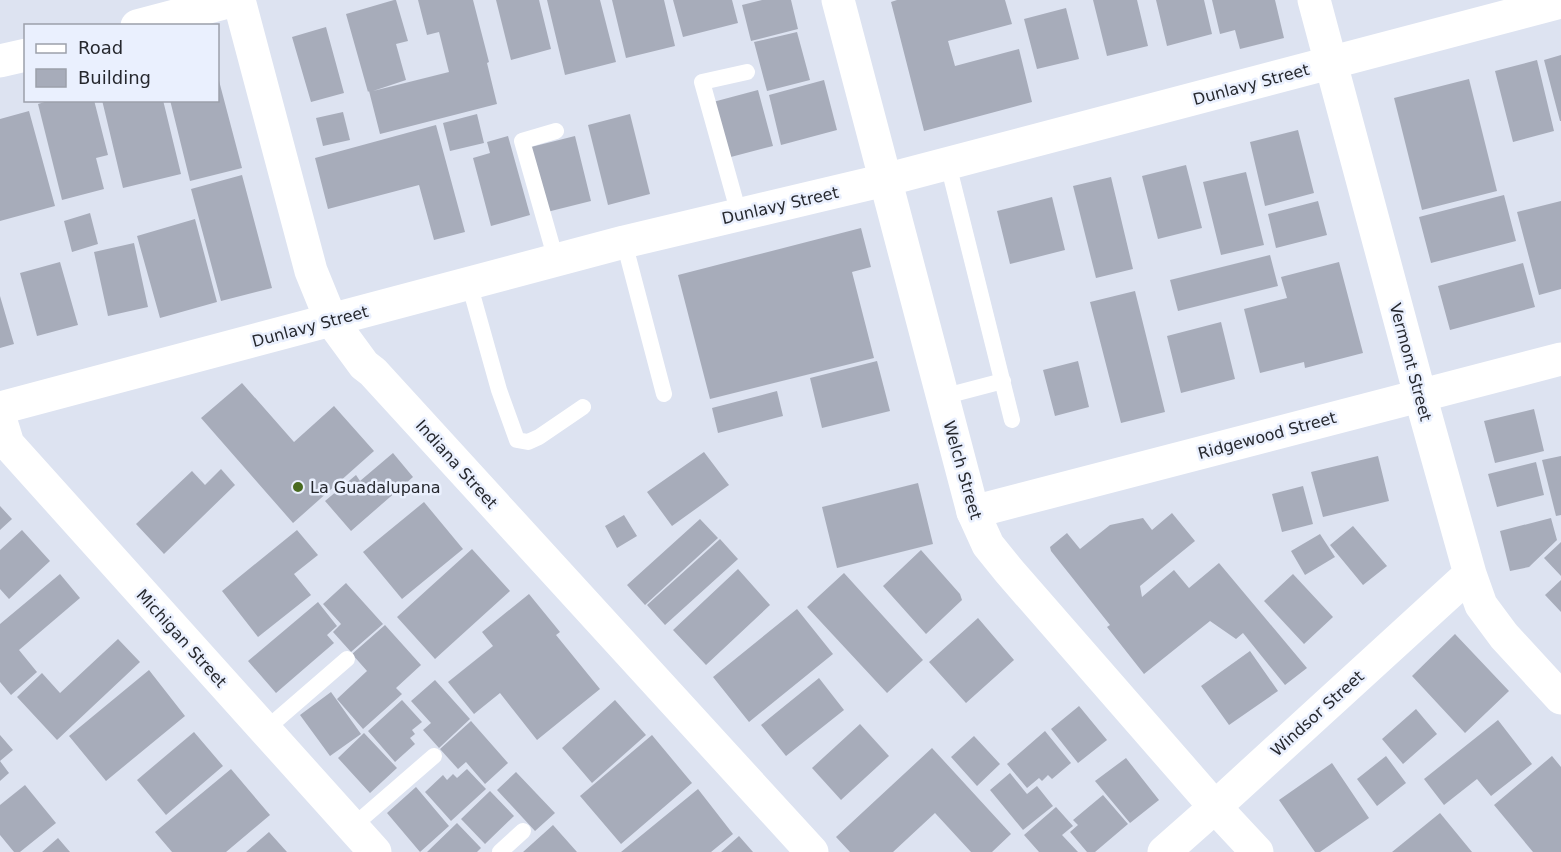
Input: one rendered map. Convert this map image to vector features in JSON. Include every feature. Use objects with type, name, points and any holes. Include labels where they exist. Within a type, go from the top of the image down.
[{"type":"street","points":[[145,24],[237,0]]},
{"type":"street","name":"Indiana Street","points":[[237,0],[309,265],[331,320],[364,365],[373,372],[812,852]]},
{"type":"street","name":"Welch Street","points":[[838,0],[973,512],[988,545],[1215,807],[1257,852]]},
{"type":"street","name":"Vermont Street","points":[[1314,0],[1470,574],[1481,605],[1504,636],[1561,698]]},
{"type":"street","name":"Dunlavy Street","points":[[0,408],[624,242],[948,164],[1561,2]]},
{"type":"street","points":[[0,61],[24,55]]},
{"type":"street","name":"Ridgewood Street","points":[[973,512],[1561,359]]},
{"type":"street","name":"Michigan Street","points":[[0,418],[8,444],[375,852]]},
{"type":"street","name":"Windsor Street","points":[[1164,852],[1470,574]]},
{"type":"lane","points":[[738,214],[702,82],[747,72]]},
{"type":"lane","points":[[556,131],[522,141],[556,260]]},
{"type":"lane","points":[[948,164],[1012,420]]},
{"type":"lane","points":[[624,242],[664,394]]},
{"type":"lane","points":[[470,283],[499,390],[518,440],[528,442],[539,437],[583,407]]},
{"type":"lane","points":[[942,397],[1003,381]]},
{"type":"lane","points":[[265,730],[346,659]]},
{"type":"lane","points":[[352,827],[434,756]]},
{"type":"lane","points":[[500,852],[523,831]]},
{"type":"building","points":[[396,0],[408,41],[396,44],[406,80],[373,91],[449,72],[439,32],[427,35],[418,0],[473,0],[497,104],[380,134],[346,14]]},
{"type":"building","points":[[496,0],[539,0],[551,49],[511,60]]},
{"type":"building","points":[[547,0],[600,0],[616,62],[565,75]]},
{"type":"building","points":[[612,0],[664,0],[675,46],[626,58]]},
{"type":"building","points":[[673,0],[732,0],[738,23],[683,37]]},
{"type":"building","points":[[762,0],[791,0],[798,29],[751,41],[742,5]]},
{"type":"building","points":[[897,0],[1005,0],[1012,24],[948,41],[955,66],[1019,49],[1032,102],[924,131],[891,2]]},
{"type":"building","points":[[1093,0],[1137,0],[1148,46],[1107,56]]},
{"type":"building","points":[[1156,0],[1204,0],[1212,34],[1167,46]]},
{"type":"building","points":[[1212,0],[1275,0],[1284,38],[1240,49],[1235,30],[1220,34]]},
{"type":"building","points":[[1066,8],[1079,59],[1037,69],[1024,19]]},
{"type":"building","points":[[326,27],[344,93],[311,102],[292,37]]},
{"type":"building","points":[[797,32],[810,80],[767,91],[754,42]]},
{"type":"building","points":[[1561,55],[1561,121],[1560,121],[1544,60]]},
{"type":"building","points":[[1537,60],[1554,131],[1513,142],[1495,71]]},
{"type":"building","points":[[1469,79],[1497,191],[1422,210],[1394,98]]},
{"type":"building","points":[[824,80],[837,130],[781,145],[769,95]]},
{"type":"building","points":[[219,81],[242,168],[190,181],[170,102],[219,102]]},
{"type":"building","points":[[758,90],[773,146],[727,158],[713,102]]},
{"type":"building","points":[[95,102],[108,155],[96,158],[104,189],[62,200],[38,104]]},
{"type":"building","points":[[102,102],[163,102],[181,174],[123,188]]},
{"type":"building","points":[[29,111],[55,206],[0,221],[0,119]]},
{"type":"building","points":[[343,112],[350,140],[323,146],[316,118]]},
{"type":"building","points":[[477,114],[484,143],[450,151],[443,123]]},
{"type":"building","points":[[630,114],[650,194],[608,205],[588,125]]},
{"type":"building","points":[[436,125],[465,232],[434,240],[419,185],[328,209],[315,158]]},
{"type":"building","points":[[1298,130],[1314,193],[1265,206],[1250,142]]},
{"type":"building","points":[[508,136],[530,215],[491,226],[473,158],[490,153],[487,142]]},
{"type":"building","points":[[575,136],[591,201],[547,212],[531,147]]},
{"type":"building","points":[[1186,165],[1202,228],[1158,239],[1142,176]]},
{"type":"building","points":[[1246,172],[1264,245],[1221,255],[1203,182]]},
{"type":"building","points":[[242,175],[272,288],[221,301],[191,189]]},
{"type":"building","points":[[1111,177],[1133,269],[1096,278],[1073,186]]},
{"type":"building","points":[[1504,195],[1516,241],[1431,263],[1419,217]]},
{"type":"building","points":[[1052,197],[1065,250],[1010,264],[997,211]]},
{"type":"building","points":[[1318,201],[1327,235],[1276,248],[1268,214]]},
{"type":"building","points":[[1561,201],[1561,289],[1539,295],[1517,212]]},
{"type":"building","points":[[90,213],[98,244],[72,252],[64,221]]},
{"type":"building","points":[[195,219],[217,302],[160,318],[137,236]]},
{"type":"building","points":[[861,228],[871,267],[852,272],[874,358],[710,399],[678,275]]},
{"type":"building","points":[[134,243],[148,307],[108,316],[94,252]]},
{"type":"building","points":[[1270,255],[1278,286],[1178,311],[1170,280]]},
{"type":"building","points":[[60,262],[78,325],[37,336],[20,273]]},
{"type":"building","points":[[1339,262],[1363,353],[1305,368],[1304,362],[1260,373],[1244,309],[1287,298],[1281,277]]},
{"type":"building","points":[[1523,263],[1535,307],[1450,330],[1438,286]]},
{"type":"building","points":[[1135,291],[1165,412],[1121,423],[1090,302]]},
{"type":"building","points":[[0,296],[14,344],[0,348]]},
{"type":"building","points":[[1221,322],[1235,379],[1181,393],[1167,336]]},
{"type":"building","points":[[877,361],[890,411],[822,428],[810,378]]},
{"type":"building","points":[[1078,361],[1089,407],[1055,416],[1043,370]]},
{"type":"building","name":"La Guadalupana","points":[[242,383],[294,442],[334,406],[374,451],[293,523],[201,418]]},
{"type":"building","points":[[777,391],[783,416],[718,433],[712,408]]},
{"type":"building","points":[[1534,409],[1544,451],[1495,463],[1484,421]]},
{"type":"building","points":[[704,452],[729,485],[672,526],[647,492]]},
{"type":"building","points":[[393,453],[413,477],[351,531],[325,501],[356,475],[360,481]]},
{"type":"building","points":[[1378,456],[1389,501],[1323,517],[1311,472]]},
{"type":"building","points":[[1561,456],[1561,515],[1556,516],[1542,460]]},
{"type":"building","points":[[1536,462],[1544,495],[1497,507],[1488,474]]},
{"type":"building","points":[[221,469],[235,485],[164,554],[136,524],[192,471],[205,485]]},
{"type":"building","points":[[918,483],[933,544],[837,568],[822,507]]},
{"type":"building","points":[[1303,486],[1313,524],[1282,532],[1272,494]]},
{"type":"building","points":[[424,502],[463,549],[402,599],[363,552]]},
{"type":"building","points":[[0,506],[12,519],[0,530]]},
{"type":"building","points":[[1172,513],[1195,541],[1140,586],[1142,597],[1174,570],[1189,588],[1219,563],[1307,668],[1285,685],[1243,633],[1236,639],[1210,621],[1144,674],[1107,627],[1110,625],[1051,551],[1050,547],[1067,533],[1080,549],[1110,525],[1143,518],[1152,530]]},
{"type":"building","points":[[624,515],[637,536],[617,548],[605,526]]},
{"type":"building","points":[[1551,518],[1557,540],[1529,567],[1510,571],[1500,531]]},
{"type":"building","points":[[700,519],[718,538],[645,605],[627,585]]},
{"type":"building","points":[[1353,526],[1387,566],[1363,585],[1330,545]]},
{"type":"building","points":[[22,530],[50,561],[9,599],[0,589],[0,550]]},
{"type":"building","points":[[297,530],[318,555],[294,574],[311,595],[258,637],[222,591]]},
{"type":"building","points":[[1320,534],[1335,557],[1305,575],[1291,551]]},
{"type":"building","points":[[720,539],[738,559],[665,625],[647,605]]},
{"type":"building","points":[[1561,542],[1561,576],[1544,558]]},
{"type":"building","points":[[472,549],[510,591],[435,659],[397,617]]},
{"type":"building","points":[[921,550],[960,594],[962,600],[926,634],[883,586]]},
{"type":"building","points":[[738,569],[770,605],[706,665],[673,630]]},
{"type":"building","points":[[844,573],[923,660],[887,693],[807,607]]},
{"type":"building","points":[[60,574],[80,598],[19,650],[37,672],[11,695],[0,682],[0,624]]},
{"type":"building","points":[[1293,574],[1333,617],[1304,644],[1264,601]]},
{"type":"building","points":[[1561,580],[1561,612],[1545,595]]},
{"type":"building","points":[[346,583],[383,624],[351,652],[333,632],[341,624],[323,604]]},
{"type":"building","points":[[529,594],[560,632],[556,635],[600,689],[537,740],[500,693],[474,714],[448,682],[493,646],[482,632]]},
{"type":"building","points":[[318,602],[337,626],[327,635],[334,643],[276,693],[248,661]]},
{"type":"building","points":[[797,609],[833,654],[749,722],[713,677]]},
{"type":"building","points":[[978,618],[1014,660],[966,703],[929,662]]},
{"type":"building","points":[[385,625],[421,665],[396,688],[402,694],[363,729],[337,699],[367,671],[352,654]]},
{"type":"building","points":[[1455,634],[1509,691],[1465,733],[1412,676]]},
{"type":"building","points":[[118,639],[140,662],[57,740],[17,697],[42,673],[60,693]]},
{"type":"building","points":[[1250,651],[1278,691],[1229,725],[1201,686]]},
{"type":"building","points":[[149,670],[185,716],[106,781],[69,736]]},
{"type":"building","points":[[819,678],[844,710],[786,756],[761,725]]},
{"type":"building","points":[[435,680],[470,719],[439,748],[423,730],[431,723],[411,701]]},
{"type":"building","points":[[331,692],[361,734],[330,756],[300,715]]},
{"type":"building","points":[[402,700],[422,722],[412,730],[415,734],[410,738],[415,744],[395,762],[368,731]]},
{"type":"building","points":[[615,700],[646,735],[592,783],[562,748]]},
{"type":"building","points":[[1079,706],[1107,740],[1078,763],[1051,729]]},
{"type":"building","points":[[1416,709],[1437,734],[1403,764],[1382,739]]},
{"type":"building","points":[[1498,720],[1532,764],[1491,796],[1477,779],[1444,805],[1424,779]]},
{"type":"building","points":[[471,721],[508,763],[485,784],[466,762],[458,769],[440,749]]},
{"type":"building","points":[[860,724],[889,756],[841,800],[812,768]]},
{"type":"building","points":[[1045,731],[1071,763],[1052,779],[1048,775],[1042,781],[1039,778],[1027,788],[1007,764]]},
{"type":"building","points":[[194,732],[223,766],[166,815],[137,780]]},
{"type":"building","points":[[364,733],[397,768],[370,793],[338,758]]},
{"type":"building","points":[[0,735],[13,750],[0,761]]},
{"type":"building","points":[[652,735],[692,783],[621,844],[580,796]]},
{"type":"building","points":[[974,736],[1000,764],[977,786],[951,757]]},
{"type":"building","points":[[932,748],[1011,834],[992,852],[971,852],[935,813],[893,852],[850,852],[836,837]]},
{"type":"building","points":[[1386,756],[1406,783],[1377,806],[1357,779]]},
{"type":"building","points":[[1552,756],[1561,767],[1561,852],[1533,852],[1494,805]]},
{"type":"building","points":[[1126,758],[1159,800],[1130,823],[1095,781]]},
{"type":"building","points":[[0,761],[9,773],[0,781]]},
{"type":"building","points":[[1332,763],[1369,818],[1320,852],[1315,852],[1279,800]]},
{"type":"building","points":[[231,769],[270,815],[226,852],[172,852],[155,832]]},
{"type":"building","points":[[467,769],[486,789],[451,821],[425,792],[443,775],[447,780],[453,774],[457,778]]},
{"type":"building","points":[[516,772],[555,813],[535,831],[497,790]]},
{"type":"building","points":[[1010,773],[1027,794],[1037,786],[1053,806],[1023,830],[990,790]]},
{"type":"building","points":[[25,785],[56,823],[20,852],[14,852],[0,835],[0,805]]},
{"type":"building","points":[[416,787],[449,826],[420,852],[387,813]]},
{"type":"building","points":[[698,789],[733,834],[711,852],[621,852]]},
{"type":"building","points":[[490,791],[514,816],[485,844],[461,819]]},
{"type":"building","points":[[1103,795],[1128,824],[1095,852],[1087,852],[1070,832],[1078,825],[1073,820]]},
{"type":"building","points":[[1056,807],[1073,826],[1062,835],[1078,852],[1039,852],[1024,835]]},
{"type":"building","points":[[1440,813],[1472,852],[1392,852]]},
{"type":"building","points":[[457,823],[481,848],[477,852],[427,852]]},
{"type":"building","points":[[553,825],[577,852],[523,852]]},
{"type":"building","points":[[269,832],[287,852],[246,852]]},
{"type":"building","points":[[739,836],[753,852],[721,852]]},
{"type":"building","points":[[58,838],[70,852],[42,852]]},
{"type":"place","name":"La Guadalupana","points":[[298,487]]}]
